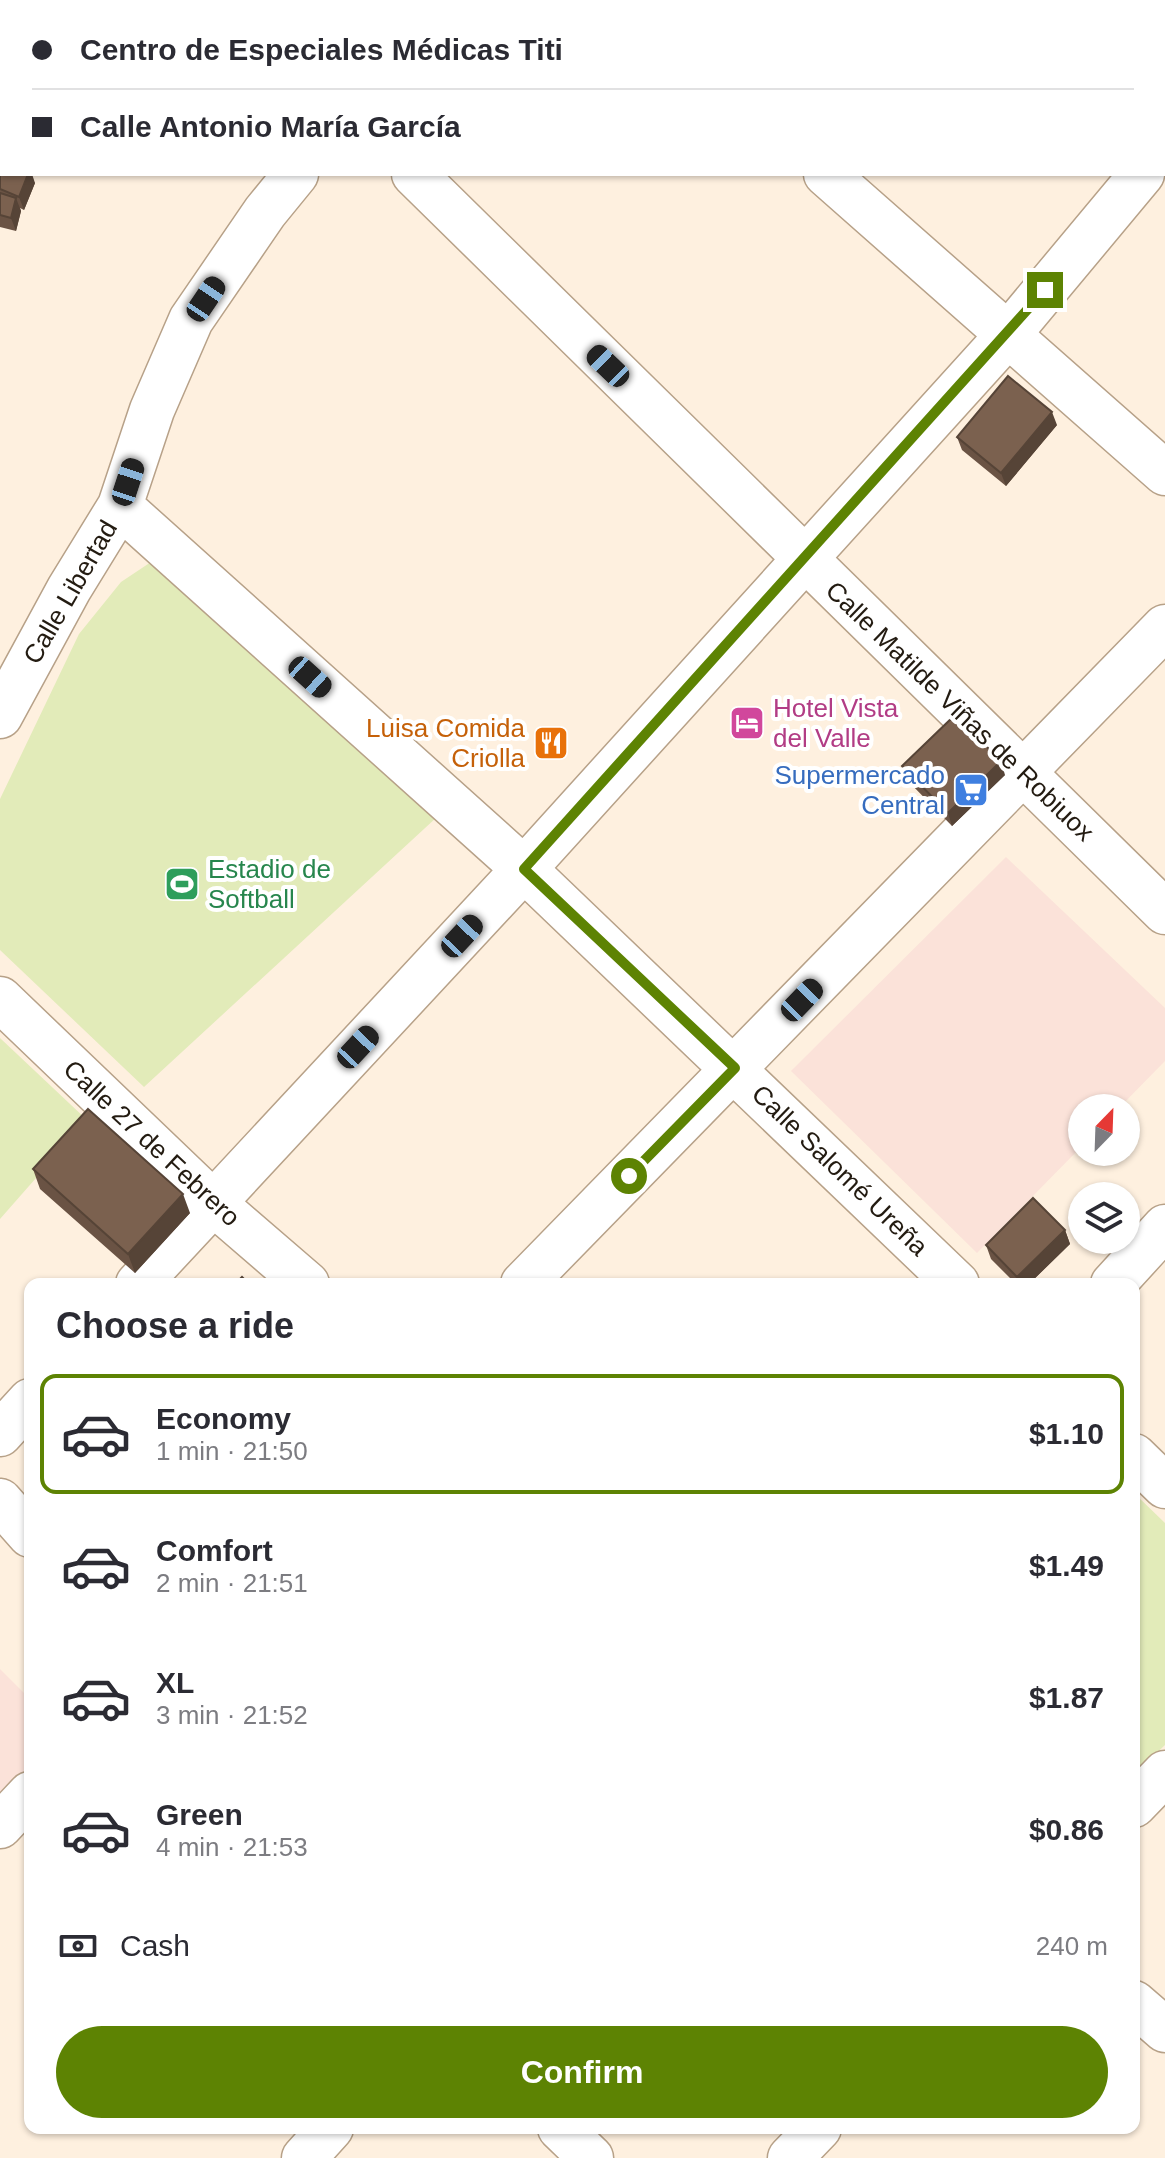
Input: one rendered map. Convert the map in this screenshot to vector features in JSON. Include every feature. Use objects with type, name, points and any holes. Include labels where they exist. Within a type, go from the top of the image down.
[{"type":"street","name":"Calle Libertad","points":[[0,716],[69,589],[120,506],[152,410],[191,320],[265,212],[294,176]]},
{"type":"street","name":"Calle Matilde Viñas de Robiuox","points":[[416,176],[1165,912]]},
{"type":"street","points":[[828,176],[1165,473]]},
{"type":"street","points":[[143,1278],[524,869],[1007,336],[1140,176]]},
{"type":"street","name":"Calle Salomé Ureña","points":[[120,506],[524,869],[951,1278]]},
{"type":"street","points":[[529,1278],[1165,627]]},
{"type":"street","name":"Calle 27 de Febrero","points":[[0,999],[212,1202],[300,1278]]},
{"type":"street","points":[[1118,1278],[1165,1227]]},
{"type":"street","points":[[0,1434],[24,1408]]},
{"type":"street","points":[[1140,1462],[1165,1486]]},
{"type":"street","points":[[0,1501],[24,1528]]},
{"type":"street","points":[[1140,1799],[1165,1773]]},
{"type":"street","points":[[0,1826],[24,1800]]},
{"type":"street","points":[[1140,2008],[1165,2030]]},
{"type":"street","points":[[304,2158],[326,2134]]},
{"type":"street","points":[[566,2134],[591,2158]]},
{"type":"street","points":[[790,2158],[813,2134]]},
{"type":"shaded area","points":[[1006,857],[1165,1008],[1165,1061],[1133,1094],[1068,1094],[1068,1160],[977,1253],[791,1071]]},
{"type":"shaded area","points":[[0,1669],[24,1693],[24,1785],[0,1810]]},
{"type":"green space","name":"Estadio de Softball","points":[[160,556],[437,817],[144,1087],[0,950],[0,799],[79,634],[121,582]]},
{"type":"green space","points":[[0,1038],[87,1120],[0,1219]]},
{"type":"green space","points":[[1140,1499],[1165,1523],[1165,1745],[1140,1769]]},
{"type":"building","points":[[0,176],[27,176],[19,197],[0,189]]},
{"type":"building","points":[[0,193],[16,198],[11,218],[0,215]]},
{"type":"building","points":[[1008,376],[1052,412],[1001,473],[957,437]]},
{"type":"building","points":[[955,715],[1001,761],[948,813],[902,766]]},
{"type":"building","points":[[88,1109],[183,1194],[128,1254],[33,1169]]},
{"type":"building","points":[[1033,1198],[1065,1230],[1017,1277],[986,1245]]},
{"type":"place","name":"Hotel Vista del Valle","points":[[747,723]]},
{"type":"place","name":"Luisa Comida Criolla","points":[[551,743]]},
{"type":"place","name":"Supermercado Central","points":[[971,790]]},
{"type":"place","name":"Estadio de Softball","points":[[182,884]]},
{"type":"route","points":[[629,1176],[735,1068],[524,869],[1007,336],[1045,290]]}]
